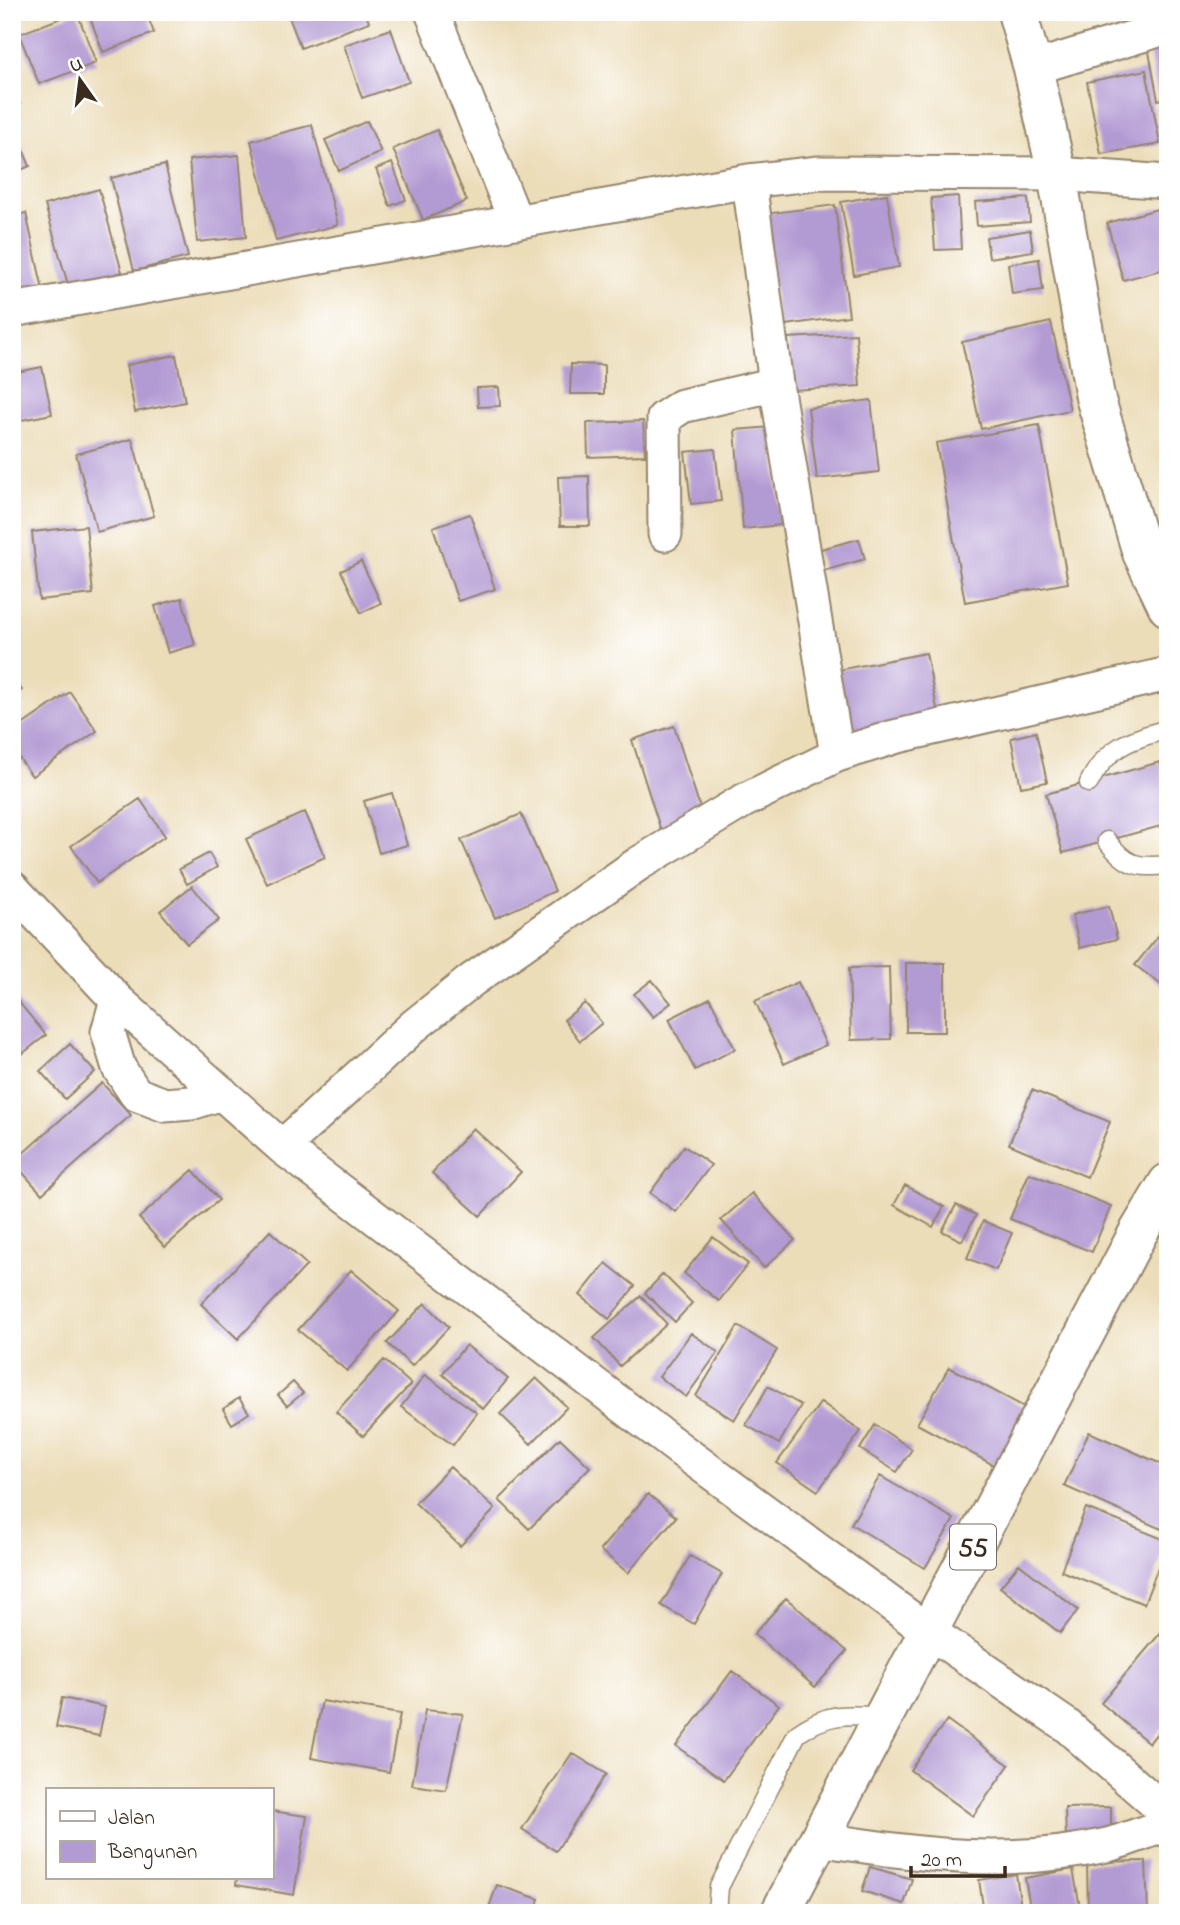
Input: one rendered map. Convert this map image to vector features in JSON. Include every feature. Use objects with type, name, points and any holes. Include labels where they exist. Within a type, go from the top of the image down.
[{"type":"main road","points":[[1017,12],[1033,68],[1056,174],[1095,397],[1142,553],[1168,607]]},
{"type":"main road","name":"55","points":[[780,1913],[1132,1245],[1168,1183]]},
{"type":"street","points":[[432,12],[516,222]]},
{"type":"street","points":[[1033,68],[1168,27]]},
{"type":"street","points":[[12,310],[749,181],[819,173],[1056,174],[1168,182]]},
{"type":"street","points":[[749,181],[776,384],[837,755]]},
{"type":"street","points":[[665,534],[664,418],[682,406],[776,384]]},
{"type":"street","points":[[282,1147],[415,1025],[472,979],[638,864],[743,801],[837,755],[894,737],[1168,674]]},
{"type":"street","points":[[12,888],[117,1000],[282,1147],[681,1450],[928,1632],[1066,1725],[1168,1814]]},
{"type":"street","points":[[117,1000],[108,1031],[119,1068],[136,1094],[165,1105],[191,1103],[222,1093]]},
{"type":"street","points":[[819,1839],[920,1855],[1004,1858],[1108,1845],[1168,1824]]},
{"type":"lane","points":[[1089,783],[1099,762],[1118,746],[1168,729]]},
{"type":"lane","points":[[1107,841],[1122,860],[1143,867],[1168,865]]},
{"type":"lane","points":[[718,1913],[719,1887],[797,1734],[816,1721],[841,1714],[884,1717]]},
{"type":"building","points":[[77,12],[96,63],[39,84],[19,34]]},
{"type":"building","points":[[88,12],[146,12],[154,33],[103,52]]},
{"type":"building","points":[[287,12],[365,12],[369,22],[301,48]]},
{"type":"building","points":[[391,29],[409,82],[362,98],[344,45]]},
{"type":"building","points":[[1168,37],[1168,98],[1158,100],[1147,41]]},
{"type":"building","points":[[1146,70],[1160,144],[1101,154],[1087,82]]},
{"type":"building","points":[[12,85],[20,104],[12,108]]},
{"type":"building","points":[[1168,105],[1168,139],[1166,139],[1161,107]]},
{"type":"building","points":[[367,121],[381,152],[339,171],[325,140]]},
{"type":"building","points":[[12,124],[30,166],[12,174]]},
{"type":"building","points":[[312,125],[338,225],[276,241],[251,141]]},
{"type":"building","points":[[437,130],[467,201],[423,220],[393,149]]},
{"type":"building","points":[[239,155],[246,237],[197,242],[189,160]]},
{"type":"building","points":[[392,163],[406,200],[390,206],[376,169]]},
{"type":"building","points":[[165,165],[188,257],[134,271],[111,178]]},
{"type":"building","points":[[99,189],[122,272],[69,288],[45,205]]},
{"type":"building","points":[[887,194],[899,267],[854,275],[841,202]]},
{"type":"building","points":[[958,196],[961,249],[935,250],[931,198]]},
{"type":"building","points":[[1028,198],[1030,222],[977,226],[975,202]]},
{"type":"building","points":[[835,205],[849,316],[779,326],[764,214]]},
{"type":"building","points":[[1168,206],[1168,268],[1123,280],[1107,223]]},
{"type":"building","points":[[26,213],[43,290],[12,297],[12,216]]},
{"type":"building","points":[[1030,230],[1033,251],[989,258],[986,237]]},
{"type":"building","points":[[1039,259],[1043,290],[1012,294],[1008,264]]},
{"type":"building","points":[[1051,322],[1070,410],[981,429],[962,342]]},
{"type":"building","points":[[856,334],[860,386],[791,390],[788,338]]},
{"type":"building","points":[[176,355],[185,402],[135,412],[126,365]]},
{"type":"building","points":[[571,364],[604,365],[604,394],[570,394]]},
{"type":"building","points":[[42,367],[52,414],[12,422],[12,373]]},
{"type":"building","points":[[499,387],[500,406],[478,407],[477,388]]},
{"type":"building","points":[[871,400],[879,472],[817,479],[808,408]]},
{"type":"building","points":[[643,421],[645,455],[588,457],[587,423]]},
{"type":"building","points":[[1039,425],[1068,583],[965,602],[936,443]]},
{"type":"building","points":[[772,427],[781,525],[743,529],[735,430]]},
{"type":"building","points":[[132,439],[154,516],[97,532],[76,454]]},
{"type":"building","points":[[715,449],[721,501],[691,504],[685,452]]},
{"type":"building","points":[[589,476],[590,526],[560,526],[558,477]]},
{"type":"building","points":[[470,514],[495,589],[458,601],[433,527]]},
{"type":"building","points":[[86,526],[93,594],[39,600],[32,532]]},
{"type":"building","points":[[859,539],[865,559],[823,571],[817,550]]},
{"type":"building","points":[[361,561],[381,603],[361,613],[341,571]]},
{"type":"building","points":[[182,598],[195,645],[168,653],[155,606]]},
{"type":"building","points":[[926,653],[940,724],[850,741],[838,670]]},
{"type":"building","points":[[12,678],[22,690],[12,698]]},
{"type":"building","points":[[70,692],[97,731],[32,776],[12,748],[12,732]]},
{"type":"building","points":[[674,726],[703,817],[661,831],[632,740]]},
{"type":"building","points":[[1036,732],[1047,782],[1021,787],[1011,738]]},
{"type":"building","points":[[1160,762],[1168,789],[1168,824],[1063,853],[1046,794]]},
{"type":"building","points":[[392,793],[407,845],[379,853],[364,801]]},
{"type":"building","points":[[140,799],[165,836],[97,883],[71,846]]},
{"type":"building","points":[[305,812],[325,857],[267,884],[246,839]]},
{"type":"building","points":[[521,814],[555,891],[495,918],[461,840]]},
{"type":"building","points":[[209,853],[217,867],[187,884],[179,869]]},
{"type":"building","points":[[192,886],[219,920],[187,944],[160,911]]},
{"type":"building","points":[[1109,906],[1117,939],[1080,948],[1072,915]]},
{"type":"building","points":[[1168,924],[1168,990],[1135,965]]},
{"type":"building","points":[[906,963],[945,963],[945,1032],[906,1032]]},
{"type":"building","points":[[889,967],[891,1039],[851,1040],[849,968]]},
{"type":"building","points":[[652,980],[671,1003],[653,1017],[634,994]]},
{"type":"building","points":[[798,982],[826,1045],[784,1064],[755,1001]]},
{"type":"building","points":[[12,994],[46,1035],[12,1062]]},
{"type":"building","points":[[710,998],[735,1049],[695,1070],[669,1019]]},
{"type":"building","points":[[585,1003],[602,1023],[580,1041],[564,1020]]},
{"type":"building","points":[[70,1044],[95,1072],[65,1099],[40,1071]]},
{"type":"building","points":[[102,1083],[131,1115],[42,1194],[13,1162]]},
{"type":"building","points":[[1032,1090],[1110,1122],[1087,1177],[1009,1144]]},
{"type":"building","points":[[473,1128],[521,1172],[480,1216],[432,1173]]},
{"type":"building","points":[[684,1146],[711,1165],[676,1212],[650,1193]]},
{"type":"building","points":[[193,1170],[219,1200],[165,1247],[139,1218]]},
{"type":"building","points":[[1029,1173],[1111,1206],[1092,1252],[1010,1219]]},
{"type":"building","points":[[905,1185],[944,1207],[933,1227],[894,1205]]},
{"type":"building","points":[[752,1193],[795,1240],[764,1268],[721,1220]]},
{"type":"building","points":[[956,1205],[976,1215],[962,1241],[942,1231]]},
{"type":"building","points":[[983,1221],[1012,1233],[996,1270],[967,1258]]},
{"type":"building","points":[[270,1231],[307,1265],[238,1339],[201,1304]]},
{"type":"building","points":[[713,1237],[748,1264],[719,1301],[684,1273]]},
{"type":"building","points":[[606,1263],[635,1286],[609,1319],[580,1295]]},
{"type":"building","points":[[351,1270],[399,1311],[347,1371],[298,1330]]},
{"type":"building","points":[[663,1274],[692,1303],[675,1322],[645,1293]]},
{"type":"building","points":[[641,1296],[667,1324],[620,1366],[594,1338]]},
{"type":"building","points":[[425,1303],[449,1327],[412,1366],[387,1343]]},
{"type":"building","points":[[738,1326],[777,1350],[734,1420],[696,1396]]},
{"type":"building","points":[[691,1333],[718,1352],[686,1397],[659,1377]]},
{"type":"building","points":[[466,1345],[508,1379],[483,1409],[442,1374]]},
{"type":"building","points":[[384,1360],[411,1384],[363,1436],[336,1412]]},
{"type":"building","points":[[949,1367],[1028,1409],[997,1467],[917,1424]]},
{"type":"building","points":[[425,1375],[477,1413],[453,1445],[401,1407]]},
{"type":"building","points":[[536,1378],[567,1407],[531,1444],[500,1414]]},
{"type":"building","points":[[293,1382],[303,1393],[287,1406],[278,1395]]},
{"type":"building","points":[[768,1386],[801,1405],[779,1444],[746,1425]]},
{"type":"building","points":[[239,1398],[249,1413],[232,1424],[223,1409]]},
{"type":"building","points":[[821,1402],[861,1431],[818,1491],[777,1463]]},
{"type":"building","points":[[875,1425],[912,1449],[897,1472],[860,1449]]},
{"type":"building","points":[[1089,1432],[1168,1467],[1168,1514],[1161,1529],[1064,1486]]},
{"type":"building","points":[[560,1438],[590,1467],[529,1529],[499,1500]]},
{"type":"building","points":[[450,1467],[495,1509],[460,1546],[415,1503]]},
{"type":"building","points":[[880,1476],[954,1519],[925,1568],[851,1524]]},
{"type":"building","points":[[648,1494],[676,1517],[628,1573],[600,1550]]},
{"type":"building","points":[[1086,1508],[1168,1541],[1144,1604],[1061,1571]]},
{"type":"building","points":[[690,1556],[722,1574],[694,1624],[661,1605]]},
{"type":"building","points":[[1019,1564],[1078,1610],[1060,1633],[1000,1587]]},
{"type":"building","points":[[786,1598],[847,1651],[815,1687],[754,1634]]},
{"type":"building","points":[[1168,1624],[1168,1720],[1149,1743],[1101,1703]]},
{"type":"building","points":[[732,1671],[779,1705],[724,1780],[676,1746]]},
{"type":"building","points":[[62,1698],[105,1707],[99,1736],[56,1727]]},
{"type":"building","points":[[322,1701],[400,1714],[389,1772],[311,1758]]},
{"type":"building","points":[[425,1710],[463,1714],[446,1790],[412,1785]]},
{"type":"building","points":[[947,1720],[1009,1765],[973,1816],[910,1770]]},
{"type":"building","points":[[572,1753],[606,1774],[556,1851],[522,1829]]},
{"type":"building","points":[[1111,1807],[1111,1840],[1066,1841],[1065,1808]]},
{"type":"building","points":[[273,1811],[307,1816],[294,1895],[236,1885],[237,1880],[273,1880]]},
{"type":"building","points":[[1146,1861],[1148,1913],[1088,1913],[1087,1862]]},
{"type":"building","points":[[870,1867],[912,1879],[904,1904],[862,1891]]},
{"type":"building","points":[[1073,1869],[1081,1913],[1031,1913],[1025,1878]]},
{"type":"building","points":[[1016,1874],[1022,1913],[984,1913],[979,1880]]},
{"type":"building","points":[[497,1885],[539,1899],[535,1913],[487,1913]]},
{"type":"building","points":[[973,1905],[973,1913],[925,1913],[925,1910]]}]
